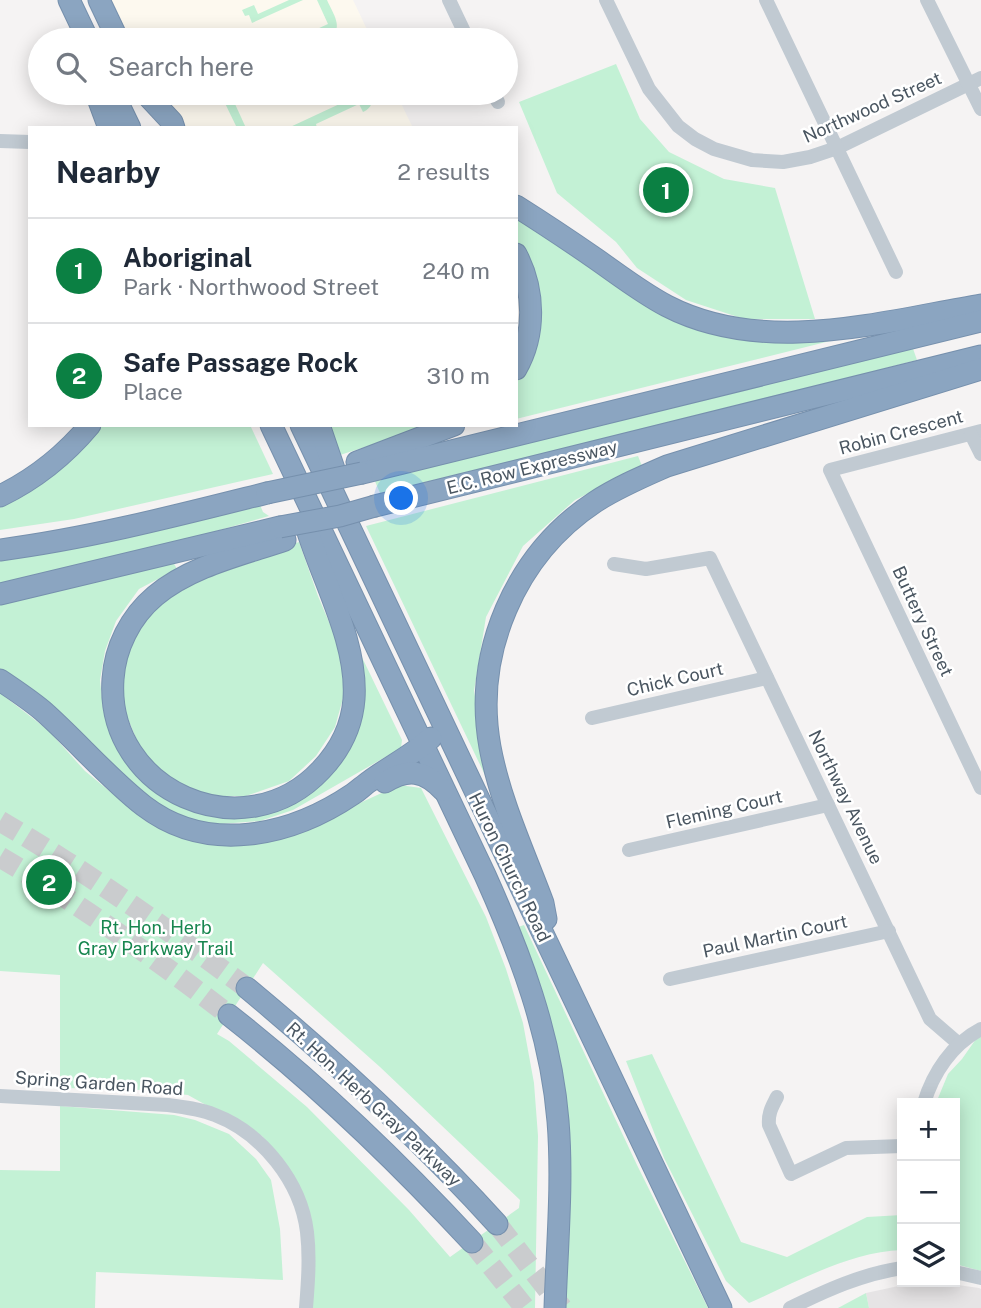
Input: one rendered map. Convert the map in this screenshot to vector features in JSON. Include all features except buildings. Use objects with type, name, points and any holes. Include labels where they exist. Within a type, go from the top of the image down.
[{"type":"highway","points":[[69,0],[76,28]]},
{"type":"highway","points":[[69,0],[82,28]]},
{"type":"highway","points":[[99,0],[112,28]]},
{"type":"highway","points":[[100,105],[108,126]]},
{"type":"highway","points":[[119,105],[129,126]]},
{"type":"highway","points":[[149,105],[159,126]]},
{"type":"highway","points":[[156,105],[173,126]]},
{"type":"highway","points":[[518,207],[642,290],[667,305],[707,322],[775,332],[816,331],[981,305]]},
{"type":"highway","points":[[518,258],[525,274],[531,306],[527,344],[518,364]]},
{"type":"highway","name":"E.C. Row Expressway","points":[[0,550],[103,533],[302,485],[332,481],[360,467],[981,321]]},
{"type":"highway","name":"E.C. Row Expressway","points":[[283,533],[346,524],[375,506],[981,356]]},
{"type":"highway","points":[[556,962],[543,904],[497,775],[488,727],[487,684],[496,637],[508,605],[525,573],[557,533],[573,519],[594,503],[640,477],[667,466],[981,369]]},
{"type":"highway","points":[[0,496],[49,466],[88,427]]},
{"type":"highway","name":"Huron Church Road","points":[[272,427],[507,924],[528,981],[545,1043],[558,1129],[555,1308]]},
{"type":"highway","name":"Huron Church Road","points":[[301,427],[721,1308]]},
{"type":"highway","points":[[320,427],[333,465],[346,524]]},
{"type":"highway","points":[[360,467],[450,427]]},
{"type":"highway","points":[[283,533],[192,573],[154,597],[130,624],[116,655],[112,694],[118,727],[127,745],[148,774],[192,801],[219,807],[251,807],[282,798],[295,791],[332,758],[340,746],[352,714],[354,683],[346,639],[311,542],[284,454]]},
{"type":"highway","points":[[0,594],[283,533]]},
{"type":"highway","points":[[0,680],[42,710],[144,806],[164,819],[208,834],[239,836],[269,832],[312,817],[354,794],[369,781],[423,746],[443,726]]},
{"type":"highway","points":[[354,794],[375,788],[396,775],[407,772],[425,775],[444,790]]},
{"type":"highway","name":"Rt. Hon. Herb Gray Parkway","points":[[247,988],[350,1076],[399,1122],[497,1224]]},
{"type":"highway","name":"Rt. Hon. Herb Gray Parkway","points":[[229,1015],[341,1109],[428,1194],[472,1242]]},
{"type":"street","points":[[449,0],[462,28]]},
{"type":"street","name":"Northwood Street","points":[[606,0],[649,89],[678,126],[714,149],[752,160],[783,162],[836,148],[974,82]]},
{"type":"street","points":[[766,0],[896,272]]},
{"type":"street","points":[[927,0],[974,82],[973,92],[981,109]]},
{"type":"street","points":[[0,141],[28,142]]},
{"type":"street","points":[[976,432],[981,454]]},
{"type":"street","name":"Robin Crescent","points":[[830,470],[976,432]]},
{"type":"street","name":"Buttery Street","points":[[830,470],[981,788]]},
{"type":"street","name":"Northway Avenue","points":[[614,564],[646,569],[710,558],[930,1018],[959,1044]]},
{"type":"street","name":"Chick Court","points":[[592,718],[767,678]]},
{"type":"street","name":"Fleming Court","points":[[629,850],[828,805]]},
{"type":"street","name":"Paul Martin Court","points":[[670,979],[888,931]]},
{"type":"street","points":[[925,1098],[935,1074],[959,1044],[981,1029]]},
{"type":"street","name":"Spring Garden Road","points":[[0,1096],[179,1106],[215,1115],[254,1137],[281,1167],[298,1199],[307,1231],[306,1308]]},
{"type":"street","points":[[777,1097],[771,1109],[769,1125],[791,1174],[846,1147],[897,1146]]},
{"type":"street","points":[[790,1308],[851,1280],[897,1269]]},
{"type":"street","points":[[960,1273],[981,1278]]},
{"type":"shaded area","points":[[109,0],[353,0],[366,28],[124,28]]},
{"type":"shaded area","points":[[165,105],[402,105],[412,126],[176,126]]},
{"type":"shaded area","points":[[960,1285],[981,1289],[981,1308],[869,1308],[866,1293],[897,1286]]},
{"type":"green space","points":[[289,0],[303,0],[252,23],[249,15],[245,16],[242,10],[254,5],[258,14]]},
{"type":"green space","points":[[317,0],[327,0],[335,16],[337,28],[319,28],[328,24]]},
{"type":"green space","points":[[616,64],[640,119],[669,152],[724,179],[775,188],[815,319],[744,319],[686,300],[637,268],[616,242],[557,193],[519,102]]},
{"type":"green space","points":[[226,105],[235,105],[245,126],[236,126]]},
{"type":"green space","points":[[337,105],[357,105],[316,126],[292,126]]},
{"type":"green space","points":[[360,105],[370,105],[368,109],[363,112]]},
{"type":"green space","points":[[518,216],[654,307],[842,338],[518,419],[518,377],[529,358],[518,262]]},
{"type":"green space","points":[[911,343],[917,360],[727,409],[380,493],[374,479]]},
{"type":"green space","points":[[94,427],[251,427],[273,474],[74,519],[0,530],[0,502]]},
{"type":"green space","points":[[330,427],[422,427],[415,431],[340,455]]},
{"type":"green space","points":[[638,456],[642,466],[575,500],[523,546],[486,617],[474,691],[494,794],[366,526]]},
{"type":"green space","points":[[260,505],[263,512],[269,516],[174,543],[0,584],[0,558]]},
{"type":"green space","points":[[299,542],[339,646],[345,691],[335,727],[316,756],[289,781],[246,796],[211,796],[172,781],[146,762],[118,695],[124,652],[140,621],[169,593],[215,570]]},
{"type":"green space","points":[[173,562],[177,569],[139,589],[116,621],[105,651],[100,680],[103,709],[111,736],[138,778],[164,798],[197,810],[263,811],[346,747],[356,645],[402,740],[401,748],[293,810],[260,821],[220,824],[191,820],[155,805],[0,673],[0,605]]},
{"type":"green space","name":"Rt. Hon. Herb Gray Parkway Trail","points":[[0,693],[48,730],[85,771],[147,822],[191,839],[312,825],[399,785],[421,788],[486,917],[523,1023],[534,1083],[538,1136],[535,1308],[311,1308],[313,1236],[290,1171],[262,1136],[188,1095],[130,1089],[60,1088],[60,975],[0,971]],"holes":[[[263,963],[380,1067],[520,1200],[519,1208],[450,1257],[409,1210],[307,1107],[229,1041],[217,1034]]]},
{"type":"green space","points":[[524,925],[708,1308],[566,1308],[568,1190],[518,927]]},
{"type":"green space","points":[[981,1036],[981,1271],[960,1265],[960,1098],[938,1098],[948,1074]]},
{"type":"green space","points":[[652,1054],[741,1242],[787,1257],[867,1217],[897,1215],[897,1250],[843,1262],[749,1303],[726,1281],[664,1158],[626,1061]]},
{"type":"green space","points":[[60,1106],[174,1115],[195,1120],[229,1134],[256,1159],[271,1180],[280,1229],[283,1280],[96,1272],[95,1308],[0,1308],[0,1170],[60,1171]]},
{"type":"green space","points":[[866,1293],[869,1308],[838,1308]]},
{"type":"tunnel","points":[[0,821],[126,901],[247,988]]},
{"type":"tunnel","points":[[0,857],[117,933],[229,1015]]},
{"type":"tunnel","points":[[497,1224],[562,1308]]},
{"type":"tunnel","points":[[472,1242],[525,1308]]},
{"type":"place","name":"Aboriginal","points":[[666,190]]},
{"type":"place","name":"Safe Passage Rock","points":[[49,882]]}]
